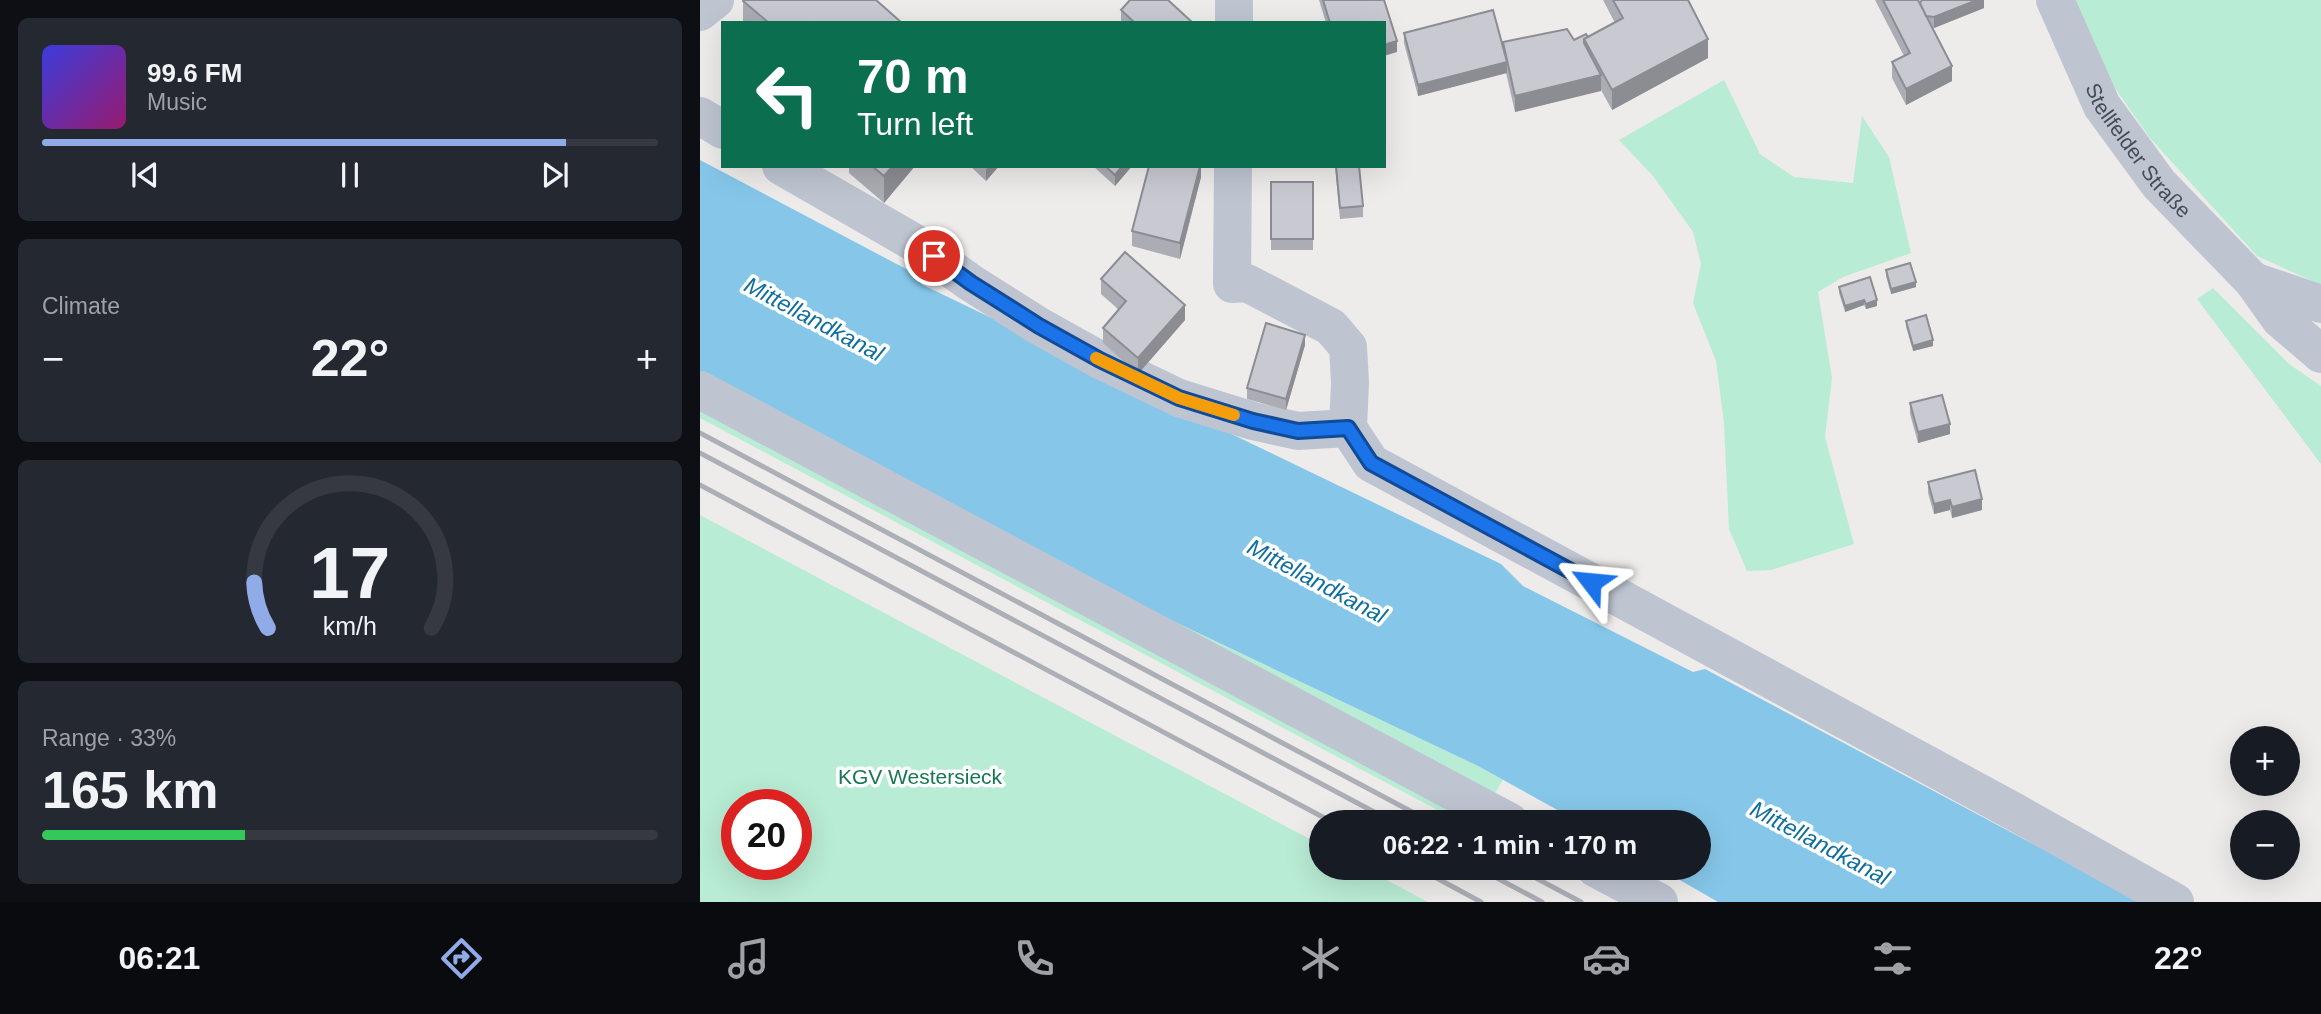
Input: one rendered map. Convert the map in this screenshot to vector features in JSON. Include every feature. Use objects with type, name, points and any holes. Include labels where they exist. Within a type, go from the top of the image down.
[{"type":"street","points":[[700,12],[715,0]]},
{"type":"street","points":[[1234,0],[1234,21]]},
{"type":"street","name":"Stellfelder Straße","points":[[2055,0],[2102,106],[2159,184],[2253,281],[2280,319],[2321,354]]},
{"type":"street","points":[[700,116],[721,129]]},
{"type":"street","points":[[784,168],[915,243],[1039,326],[1100,360],[1179,398],[1253,421],[1298,431],[1348,428]]},
{"type":"street","points":[[1233,168],[1232,284],[1247,283],[1331,327],[1348,347],[1348,428],[1371,463],[2013,811],[2175,902]]},
{"type":"street","points":[[2253,281],[2321,304]]},
{"type":"street","points":[[700,390],[1488,810]]},
{"type":"street","points":[[1618,880],[1659,902]]},
{"type":"green space","points":[[2072,0],[2321,0],[2321,285],[2257,256],[2150,138],[2108,78]]},
{"type":"green space","points":[[1724,80],[1760,154],[1794,177],[1853,183],[1862,116],[1889,157],[1911,253],[1843,277],[1818,292],[1832,378],[1825,437],[1854,544],[1771,570],[1747,571],[1729,529],[1724,423],[1716,361],[1693,303],[1701,264],[1693,232],[1653,176],[1619,140]]},
{"type":"green space","points":[[2213,288],[2289,364],[2321,386],[2321,464],[2197,299]]},
{"type":"green space","points":[[700,381],[935,508],[1503,780],[1484,810],[1437,810],[700,418]]},
{"type":"green space","name":"KGV Westersieck","points":[[700,515],[1309,839],[1309,880],[1387,880],[1428,902],[700,902]]},
{"type":"water","name":"Mittellandkanal","points":[[700,160],[908,270],[923,285],[1501,564],[1523,586],[1693,672],[1705,669],[2142,902],[1718,902],[1680,880],[1711,880],[1711,810],[1558,810],[1478,766],[935,508],[700,381]]},
{"type":"building","points":[[876,0],[900,21],[767,21],[743,1]]},
{"type":"building","points":[[1130,0],[1168,0],[1191,21],[1133,21],[1121,10]]},
{"type":"building","points":[[1323,0],[1384,0],[1397,41],[1386,44],[1386,21],[1329,21]]},
{"type":"building","points":[[1613,0],[1688,0],[1708,39],[1612,90],[1584,39],[1623,18]]},
{"type":"building","points":[[1883,0],[1918,0],[1952,66],[1906,89],[1892,62],[1910,53]]},
{"type":"building","points":[[1922,0],[1977,0],[1934,17],[1926,16],[1920,3]]},
{"type":"building","points":[[1493,10],[1507,62],[1418,85],[1404,33]]},
{"type":"building","points":[[1567,29],[1574,40],[1586,34],[1588,37],[1584,39],[1584,43],[1601,75],[1515,96],[1503,42]]},
{"type":"building","points":[[874,168],[891,168],[884,176]]},
{"type":"building","points":[[1107,168],[1120,168],[1115,175]]},
{"type":"building","points":[[1148,168],[1199,168],[1180,243],[1132,231]]},
{"type":"building","points":[[1336,168],[1359,168],[1363,206],[1340,208]]},
{"type":"building","points":[[1271,182],[1313,182],[1313,239],[1271,239]]},
{"type":"building","points":[[1125,252],[1185,305],[1138,358],[1103,328],[1126,301],[1101,279]]},
{"type":"building","points":[[1910,263],[1916,282],[1891,289],[1886,270]]},
{"type":"building","points":[[1870,277],[1877,300],[1866,304],[1864,300],[1845,306],[1839,287]]},
{"type":"building","points":[[1926,315],[1933,340],[1913,346],[1906,321]]},
{"type":"building","points":[[1266,323],[1305,335],[1286,399],[1247,388]]},
{"type":"building","points":[[1942,395],[1950,424],[1918,432],[1910,403]]},
{"type":"building","points":[[1975,470],[1982,499],[1952,507],[1950,500],[1934,504],[1928,482]]},
{"type":"railway","points":[[700,433],[1408,810]]},
{"type":"railway","points":[[700,453],[1370,810]]},
{"type":"railway","points":[[700,485],[1309,810]]},
{"type":"railway","points":[[1440,880],[1481,902]]},
{"type":"railway","points":[[1501,880],[1542,902]]},
{"type":"railway","points":[[1540,880],[1581,902]]},
{"type":"slow traffic","points":[[1096,358],[1179,398],[1234,415]]},
{"type":"route","points":[[934,256],[1039,326],[1100,360],[1179,398],[1253,421],[1298,431],[1348,428],[1371,463],[1591,582]]}]
